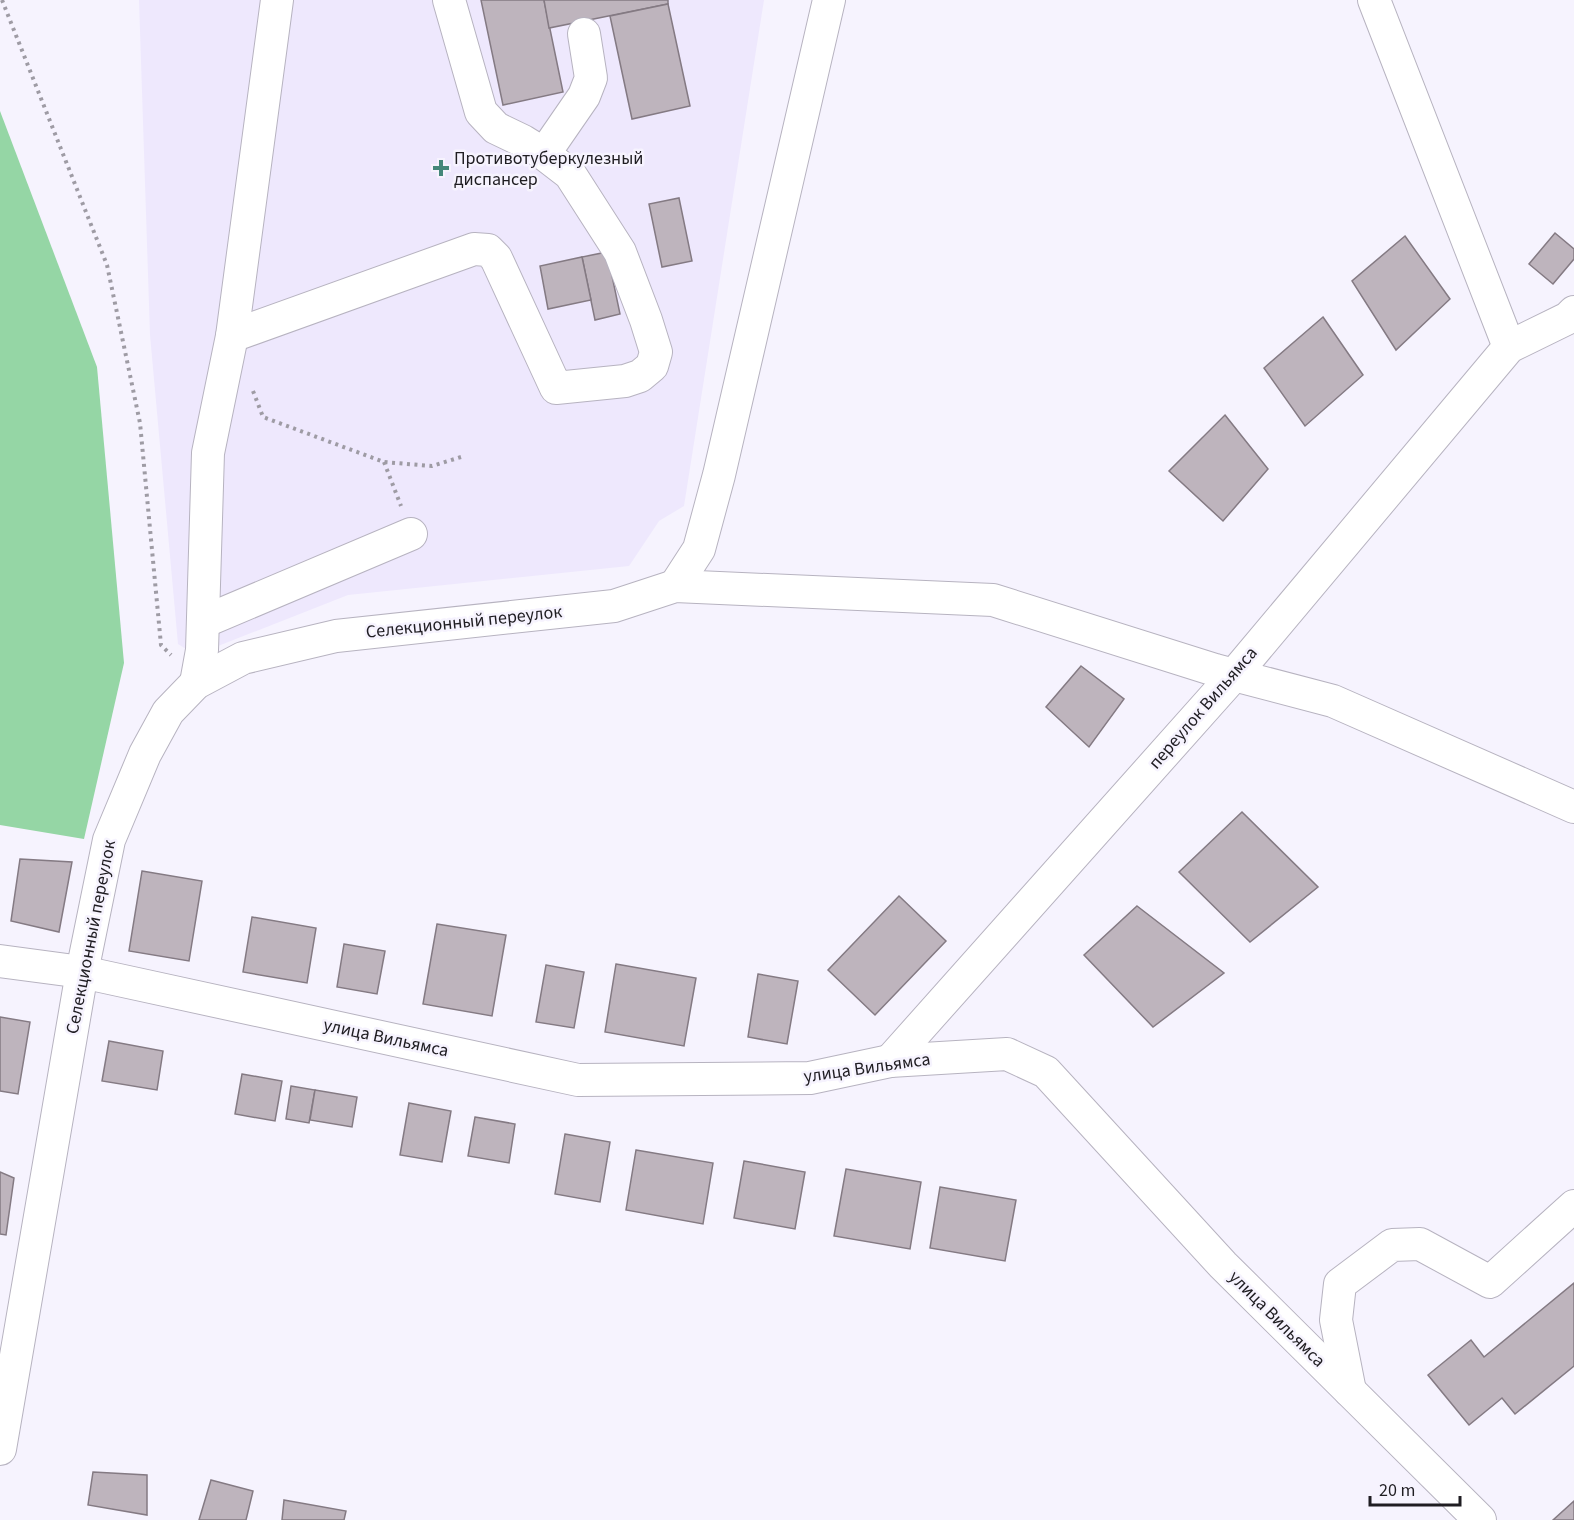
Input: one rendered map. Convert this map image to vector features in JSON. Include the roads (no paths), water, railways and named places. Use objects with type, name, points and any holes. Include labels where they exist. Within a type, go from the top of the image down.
[{"type":"street","points":[[196,682],[202,650],[208,453],[232,336],[277,0]]},
{"type":"street","points":[[232,336],[474,249],[488,250],[496,258],[556,388],[626,381],[640,376],[652,366],[656,352],[620,252],[570,174],[544,154],[496,128],[481,112],[449,0]]},
{"type":"street","points":[[675,586],[699,549],[716,486],[829,0]]},
{"type":"street","points":[[1374,0],[1509,347],[1568,318],[1574,312]]},
{"type":"street","points":[[544,154],[584,96],[591,78],[584,34]]},
{"type":"street","name":"переулок Вильямса","points":[[890,1061],[1234,675],[1509,347]]},
{"type":"street","points":[[203,622],[411,534]]},
{"type":"street","points":[[675,586],[993,600],[1234,675],[1333,701],[1574,807]]},
{"type":"street","name":"Селекционный переулок","points":[[0,1449],[82,972],[109,840],[145,753],[168,712],[196,682],[243,658],[336,636],[614,606],[675,586]]},
{"type":"street","name":"улица Вильямса","points":[[0,961],[82,972],[578,1080],[810,1078],[890,1061],[1007,1054],[1046,1072],[1224,1265],[1480,1520]]},
{"type":"street","points":[[1350,1391],[1336,1320],[1340,1284],[1392,1245],[1420,1244],[1490,1282],[1574,1206]]},
{"type":"place","name":"Противотуберкулезный диспансер","points":[[441,168]]}]
